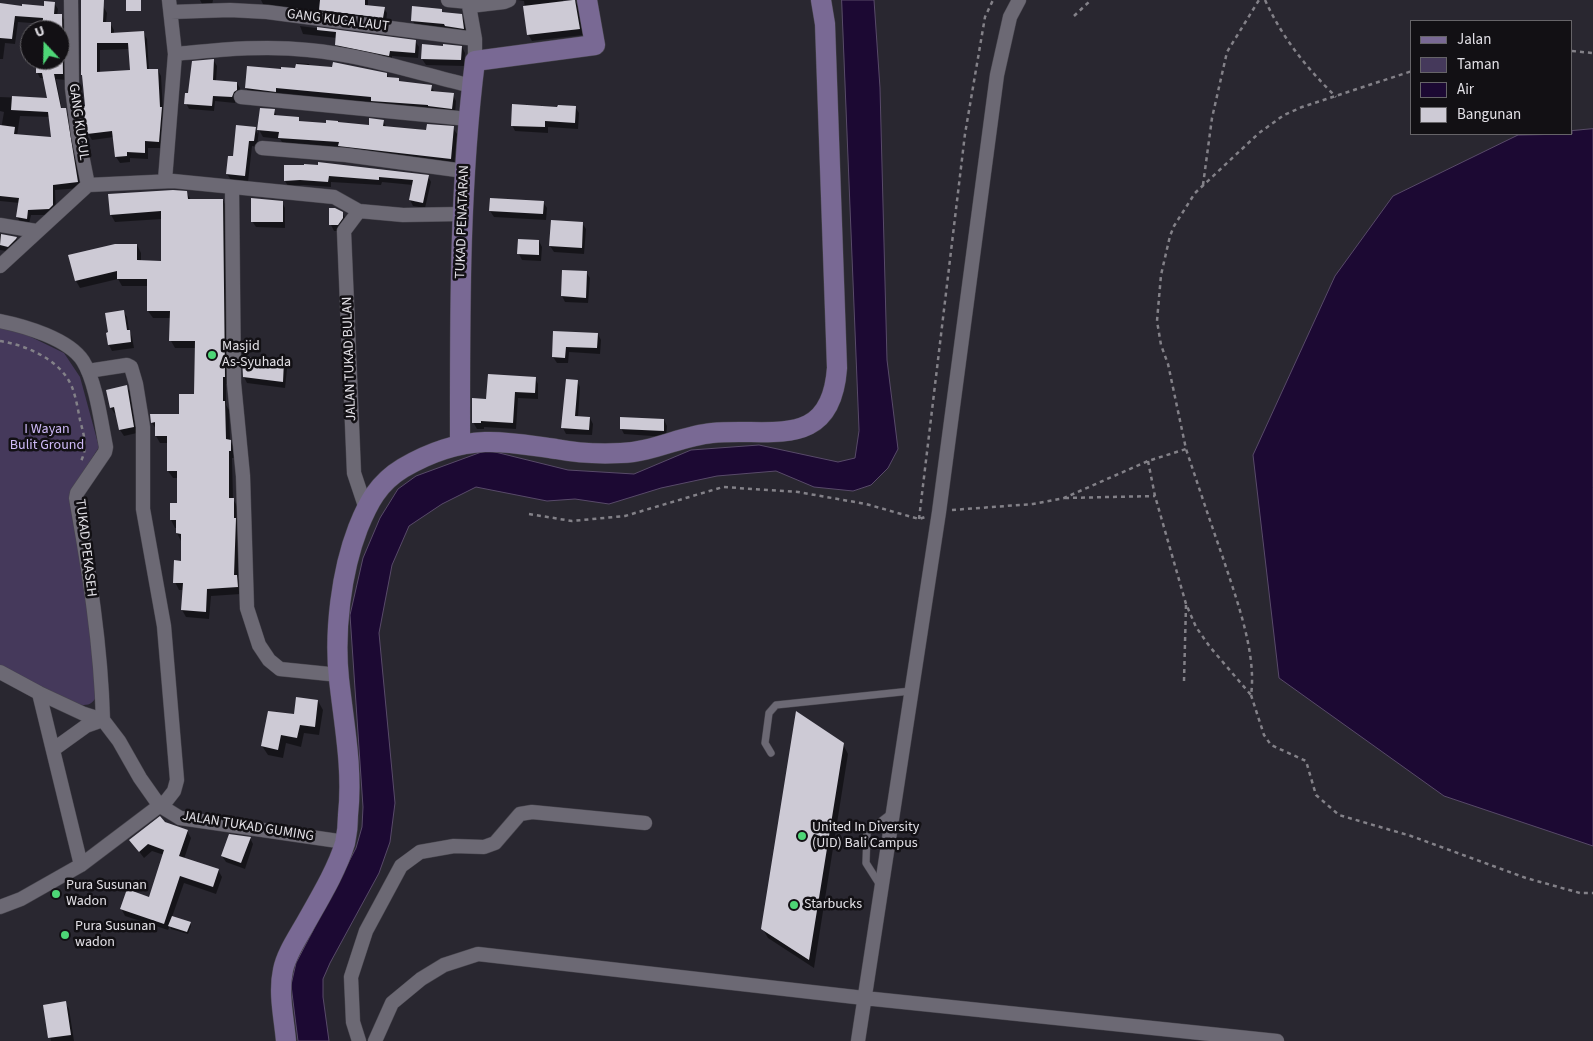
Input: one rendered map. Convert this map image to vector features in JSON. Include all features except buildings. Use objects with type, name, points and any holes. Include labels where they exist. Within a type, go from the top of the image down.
[{"type":"street","name":"GANG KUCUL","points":[[71,0],[72,88],[78,135],[88,184]]},
{"type":"street","points":[[448,0],[469,3],[504,2],[510,0]]},
{"type":"street","points":[[475,61],[595,45],[587,0]]},
{"type":"street","points":[[286,1041],[280,986],[283,968],[325,890],[345,842],[350,793],[350,768],[339,675],[342,584],[353,542],[366,509],[378,489],[402,469],[437,452],[460,445],[501,442],[593,453],[630,452],[711,433],[786,432],[807,426],[824,412],[832,396],[837,368],[825,24],[821,0]]},
{"type":"street","points":[[858,1041],[939,512],[998,75],[1010,17],[1019,0]]},
{"type":"street","name":"TUKAD PENATARAN","points":[[460,445],[461,214],[468,119],[475,61],[475,39],[469,3]]},
{"type":"street","points":[[165,180],[175,54],[170,6]]},
{"type":"street","name":"GANG KUCA LAUT","points":[[170,6],[267,12],[475,39]]},
{"type":"street","points":[[175,54],[263,47],[307,50],[351,57],[472,86]]},
{"type":"street","points":[[241,97],[468,119]]},
{"type":"street","points":[[262,148],[346,155],[464,171]]},
{"type":"street","points":[[0,266],[88,184],[165,180],[334,197],[360,211],[403,215],[461,214]]},
{"type":"street","points":[[232,187],[234,383],[243,476],[248,608],[259,645],[269,660],[280,669],[339,675]]},
{"type":"street","name":"JALAN TUKAD BULAN","points":[[360,211],[344,231],[354,473],[366,509]]},
{"type":"street","points":[[0,225],[36,231]]},
{"type":"street","name":"TUKAD PEKASEH","points":[[0,321],[30,329],[66,345],[76,353],[88,371],[106,447],[105,452],[77,493],[76,498],[100,665],[103,720]]},
{"type":"street","points":[[0,906],[21,899],[81,864],[121,836],[167,800],[174,791],[177,780],[164,626],[143,510],[142,418],[136,384],[131,367],[127,365],[88,371]]},
{"type":"street","points":[[0,672],[84,714],[103,720]]},
{"type":"street","points":[[39,693],[81,864]]},
{"type":"street","points":[[54,749],[86,726],[103,720]]},
{"type":"street","name":"JALAN TUKAD GUMING","points":[[103,720],[119,740],[140,778],[159,805],[180,818],[345,842]]},
{"type":"street","points":[[359,1041],[352,1022],[351,977],[366,930],[401,866],[420,852],[454,846],[484,846],[495,843],[520,814],[532,812],[645,823]]},
{"type":"street","points":[[375,1041],[392,1003],[420,979],[444,965],[478,954],[864,998],[1277,1041]]},
{"type":"lane","points":[[771,753],[765,743],[769,713],[776,705],[912,691]]},
{"type":"lane","points":[[881,888],[866,863],[867,832],[893,812]]},
{"type":"path","points":[[919,519],[965,134],[985,17],[993,0]]},
{"type":"path","points":[[1074,16],[1091,0]]},
{"type":"path","points":[[1203,186],[1212,118],[1227,52],[1259,0]]},
{"type":"path","points":[[1265,0],[1287,41],[1318,79],[1336,97]]},
{"type":"path","points":[[1573,51],[1593,53]]},
{"type":"path","points":[[1251,695],[1253,684],[1249,652],[1239,608],[1186,449],[1168,364],[1161,345],[1158,321],[1162,275],[1170,236],[1195,193],[1259,133],[1284,115],[1302,107],[1410,72]]},
{"type":"path","points":[[0,340],[14,343],[42,356],[64,374],[68,380],[72,387],[86,443],[85,453],[77,468]]},
{"type":"path","points":[[1064,498],[1148,462],[1186,449]]},
{"type":"path","points":[[1148,462],[1155,496],[1186,604],[1196,627],[1210,647],[1251,695],[1264,735],[1271,745],[1306,761],[1316,795],[1339,815],[1411,836],[1526,878],[1580,893],[1593,893]]},
{"type":"path","points":[[529,514],[572,521],[625,516],[723,487],[798,492],[866,504],[919,519],[939,512],[1033,504],[1064,498],[1155,496]]},
{"type":"path","points":[[1184,681],[1186,604]]},
{"type":"green space","name":"I Wayan Bulit Ground","points":[[0,328],[25,334],[64,353],[80,377],[99,447],[70,493],[81,559],[97,694],[93,702],[86,705],[70,702],[0,665]]},
{"type":"water","points":[[842,0],[874,0],[880,88],[887,360],[898,449],[888,468],[871,485],[853,491],[814,487],[776,471],[717,476],[661,488],[609,504],[575,499],[547,501],[476,487],[442,504],[409,526],[392,565],[379,633],[395,803],[390,842],[379,873],[323,979],[323,997],[329,1041],[298,1041],[291,985],[296,963],[356,848],[362,827],[363,807],[350,615],[363,558],[380,518],[398,489],[416,476],[487,450],[568,470],[634,474],[691,450],[759,445],[838,462],[855,458],[859,431]]},
{"type":"water","points":[[1593,129],[1593,846],[1444,796],[1279,678],[1253,455],[1335,276],[1393,196],[1518,135],[1573,135],[1573,131]]},
{"type":"place","name":"Masjid As-Syuhada","points":[[212,355]]},
{"type":"place","name":"United In Diversity (UID) Bali Campus","points":[[802,836]]},
{"type":"place","name":"Pura Susunan Wadon","points":[[56,894]]},
{"type":"place","name":"Starbucks","points":[[794,905]]},
{"type":"place","name":"Pura Susunan wadon","points":[[65,935]]}]
